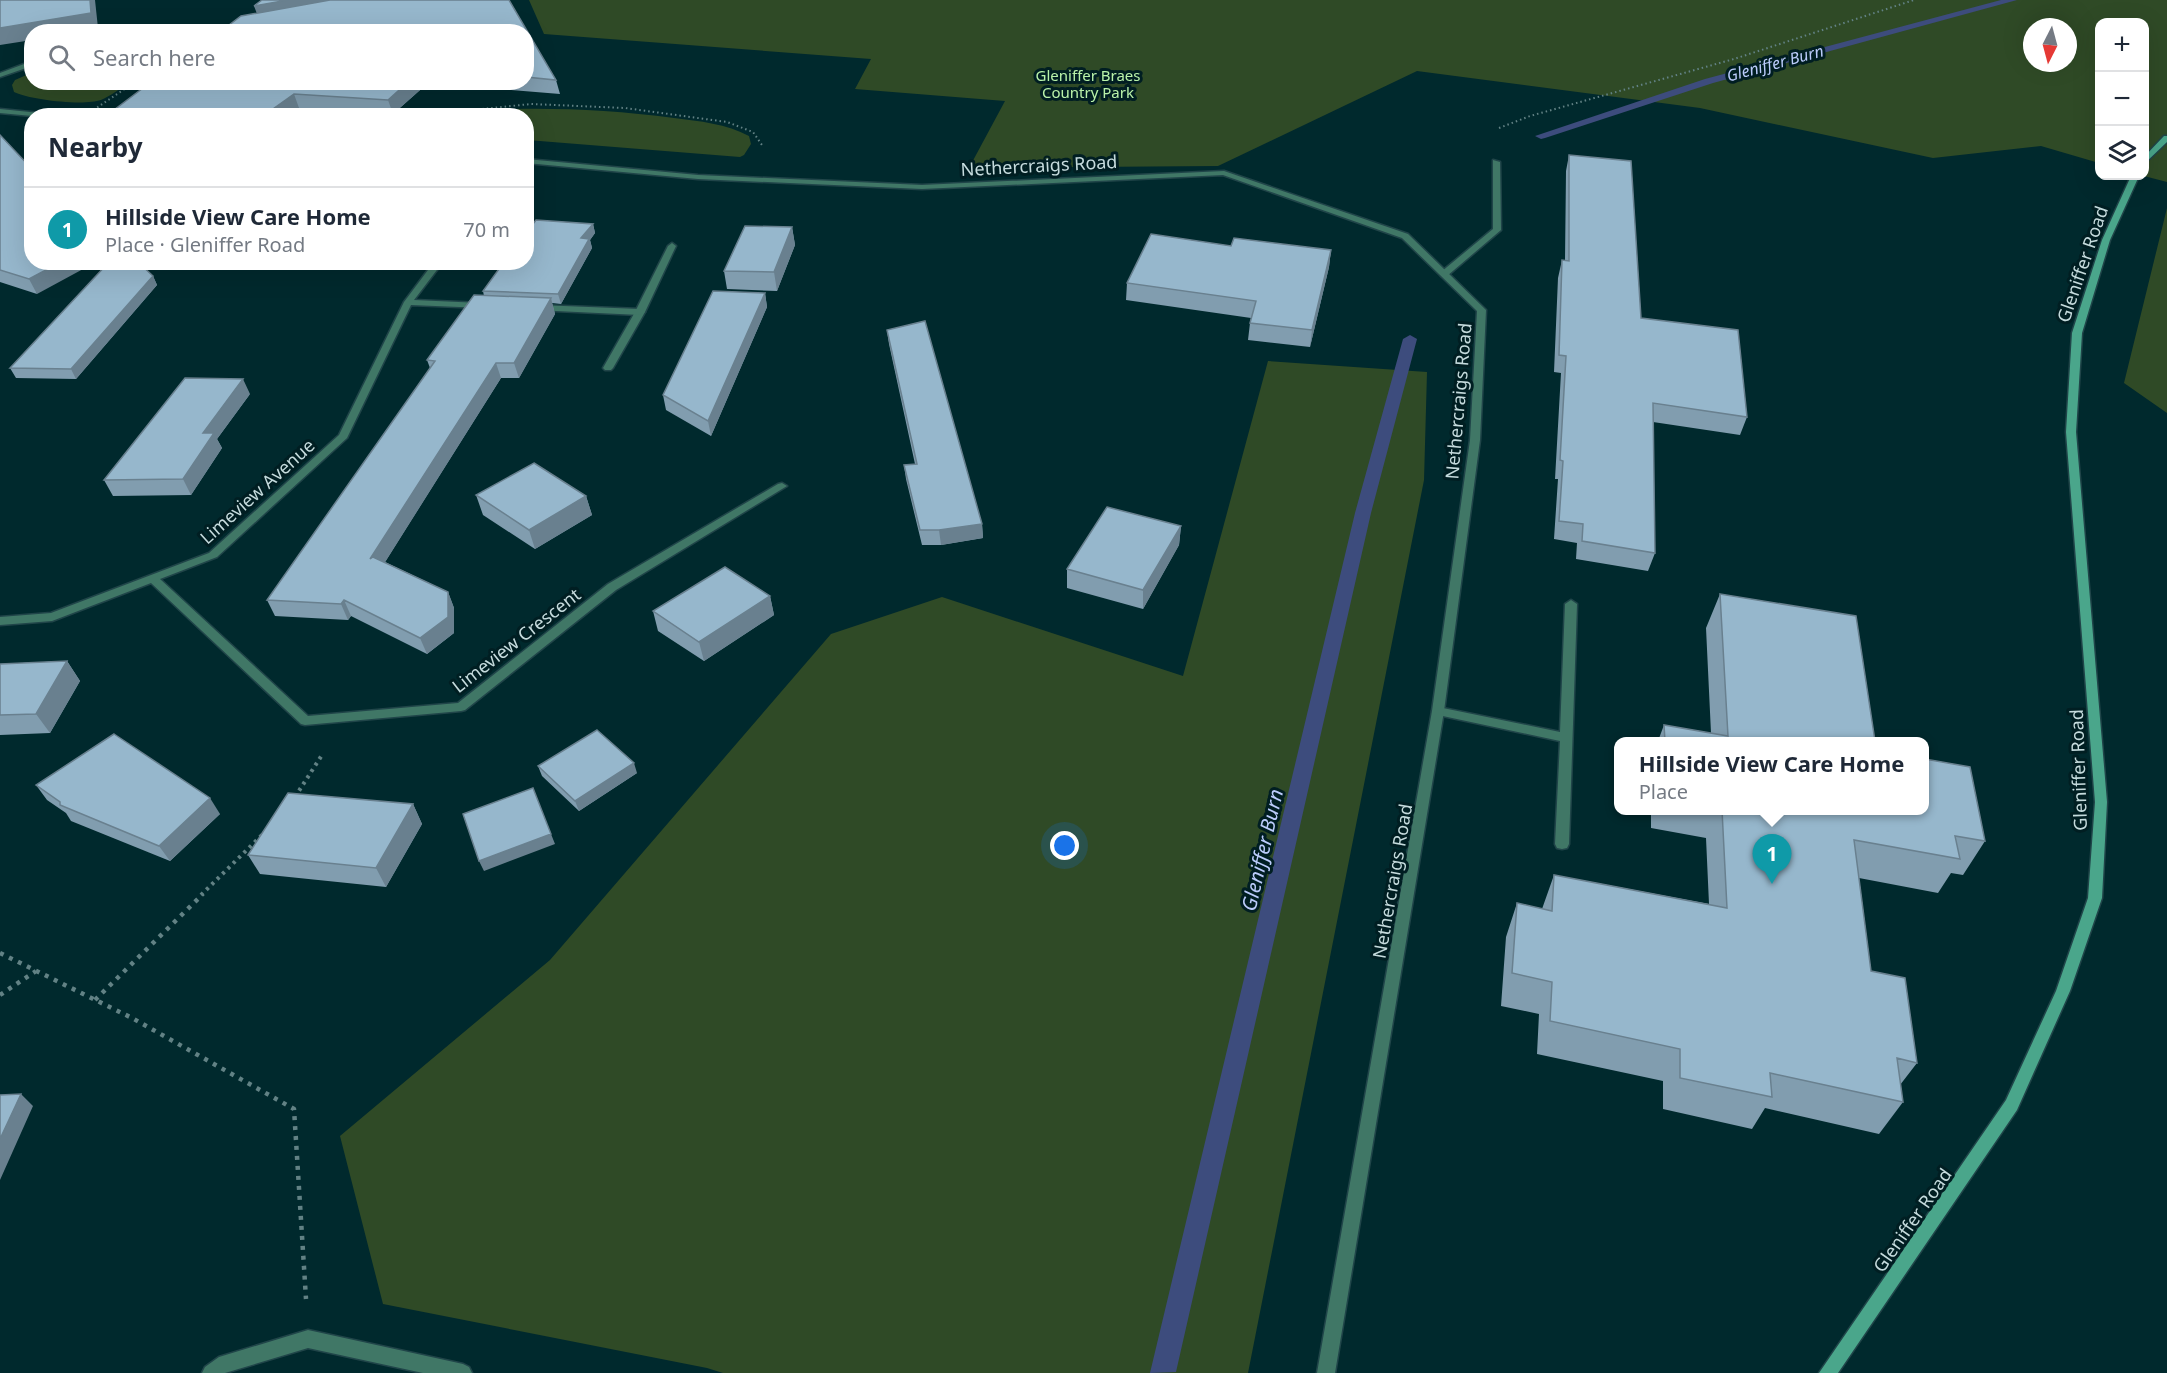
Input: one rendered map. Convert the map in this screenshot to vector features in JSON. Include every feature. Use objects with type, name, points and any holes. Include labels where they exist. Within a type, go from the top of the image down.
[{"type":"main road","points":[[2149,158],[2167,138]]},
{"type":"main road","name":"Gleniffer Road","points":[[1828,1373],[2012,1105],[2063,991],[2095,898],[2101,802],[2071,432],[2077,333],[2106,240],[2133,180]]},
{"type":"street","points":[[0,75],[24,66]]},
{"type":"street","points":[[0,111],[24,113]]},
{"type":"street","name":"Nethercraigs Road","points":[[534,162],[741,179],[922,187],[1224,173],[1404,236],[1482,310],[1475,440],[1438,711],[1326,1373]]},
{"type":"street","points":[[1444,274],[1497,230],[1496,162]]},
{"type":"street","points":[[608,368],[640,312],[672,246]]},
{"type":"street","name":"Limeview Avenue","points":[[0,621],[52,617],[213,555],[343,436],[408,302],[433,270]]},
{"type":"street","points":[[408,302],[493,306]]},
{"type":"street","points":[[527,308],[640,312]]},
{"type":"street","name":"Limeview Crescent","points":[[152,578],[305,721],[461,708],[612,587],[782,486]]},
{"type":"street","points":[[1562,844],[1571,604]]},
{"type":"street","points":[[1438,711],[1566,738]]},
{"type":"street","points":[[211,1373],[219,1366],[308,1339],[463,1373]]},
{"type":"path","points":[[1496,162],[1478,136],[1530,116],[1734,59],[1914,0]]},
{"type":"path","points":[[97,108],[123,90]]},
{"type":"path","points":[[480,108],[544,105],[606,107],[713,120],[753,132],[762,142],[760,154],[741,179]]},
{"type":"path","points":[[293,800],[346,717]]},
{"type":"path","points":[[95,1000],[271,825]]},
{"type":"path","points":[[0,953],[132,1018],[294,1109],[308,1339]]},
{"type":"path","points":[[0,995],[36,971]]},
{"type":"green space","name":"Gleniffer Braes Country Park","points":[[529,0],[2167,0],[2167,182],[2149,177],[2149,18],[2095,18],[2095,162],[2041,146],[1933,158],[1700,108],[1417,71],[1218,166],[969,168],[1005,101],[855,89],[871,59],[544,34]]},
{"type":"green space","points":[[24,76],[24,90],[118,90],[93,102],[57,101],[14,92],[12,85],[15,80]]},
{"type":"green space","points":[[534,109],[634,113],[722,126],[749,136],[751,144],[740,157],[534,141]]},
{"type":"green space","points":[[2167,208],[2167,413],[2124,383]]},
{"type":"green space","points":[[1268,361],[1427,372],[1424,480],[1248,1373],[723,1373],[383,1304],[340,1136],[550,960],[831,634],[942,597],[1183,676]]},
{"type":"building","points":[[0,0],[90,0],[91,13],[0,28]]},
{"type":"building","points":[[262,0],[288,0],[254,6]]},
{"type":"building","points":[[330,0],[509,0],[523,24],[230,24],[241,16]]},
{"type":"building","points":[[534,43],[556,80],[534,78]]},
{"type":"building","points":[[140,90],[399,90],[388,100],[294,94],[274,108],[117,108]]},
{"type":"building","points":[[0,135],[24,160],[24,270],[46,270],[29,279],[0,270]]},
{"type":"building","points":[[1569,155],[1631,161],[1641,318],[1738,330],[1747,417],[1653,403],[1655,553],[1582,541],[1583,524],[1559,521],[1566,356],[1559,355],[1562,260],[1569,261]]},
{"type":"building","points":[[536,220],[593,224],[581,238],[589,239],[558,294],[483,291],[498,270],[534,270],[534,223]]},
{"type":"building","points":[[745,226],[792,227],[774,272],[724,271]]},
{"type":"building","points":[[1151,234],[1231,246],[1234,238],[1331,250],[1312,330],[1250,323],[1256,301],[1127,283]]},
{"type":"building","points":[[102,270],[147,270],[153,276],[71,369],[10,368]]},
{"type":"building","points":[[713,291],[765,293],[708,421],[663,395]]},
{"type":"building","points":[[474,295],[551,298],[514,363],[496,363],[370,559],[373,557],[448,592],[448,617],[420,638],[344,600],[341,604],[267,600],[435,361],[427,360]]},
{"type":"building","points":[[925,321],[982,524],[939,530],[920,530],[904,465],[917,464],[887,330]]},
{"type":"building","points":[[185,378],[243,379],[203,433],[214,433],[183,479],[104,480]]},
{"type":"building","points":[[534,463],[586,496],[529,530],[476,495]]},
{"type":"building","points":[[1107,507],[1181,526],[1143,590],[1067,569]]},
{"type":"building","points":[[725,567],[770,596],[699,642],[653,611]]},
{"type":"building","points":[[1720,594],[1856,616],[1874,737],[1665,737],[1664,725],[1728,736]]},
{"type":"building","points":[[67,661],[36,714],[0,715],[0,664]]},
{"type":"building","points":[[597,730],[634,763],[575,801],[538,766]]},
{"type":"building","points":[[114,734],[210,798],[159,846],[60,805],[60,802],[36,785]]},
{"type":"building","points":[[1929,760],[1970,767],[1985,841],[1955,836],[1960,859],[1854,840],[1871,971],[1905,978],[1917,1063],[1897,1058],[1903,1102],[1770,1073],[1772,1097],[1680,1078],[1680,1049],[1550,1021],[1552,982],[1512,973],[1517,903],[1552,911],[1554,875],[1727,908],[1722,815],[1929,815]]},
{"type":"building","points":[[533,788],[551,834],[479,861],[463,814]]},
{"type":"building","points":[[288,793],[413,804],[376,868],[248,855]]},
{"type":"building","points":[[21,1094],[0,1139],[0,1095]]},
{"type":"waterway","name":"Gleniffer Burn","points":[[1541,136],[1709,81],[2012,0]]},
{"type":"waterway","name":"Gleniffer Burn","points":[[1163,1372],[1363,513],[1410,339]]},
{"type":"place","name":"Hillside View Care Home","points":[[1772,884]]}]
